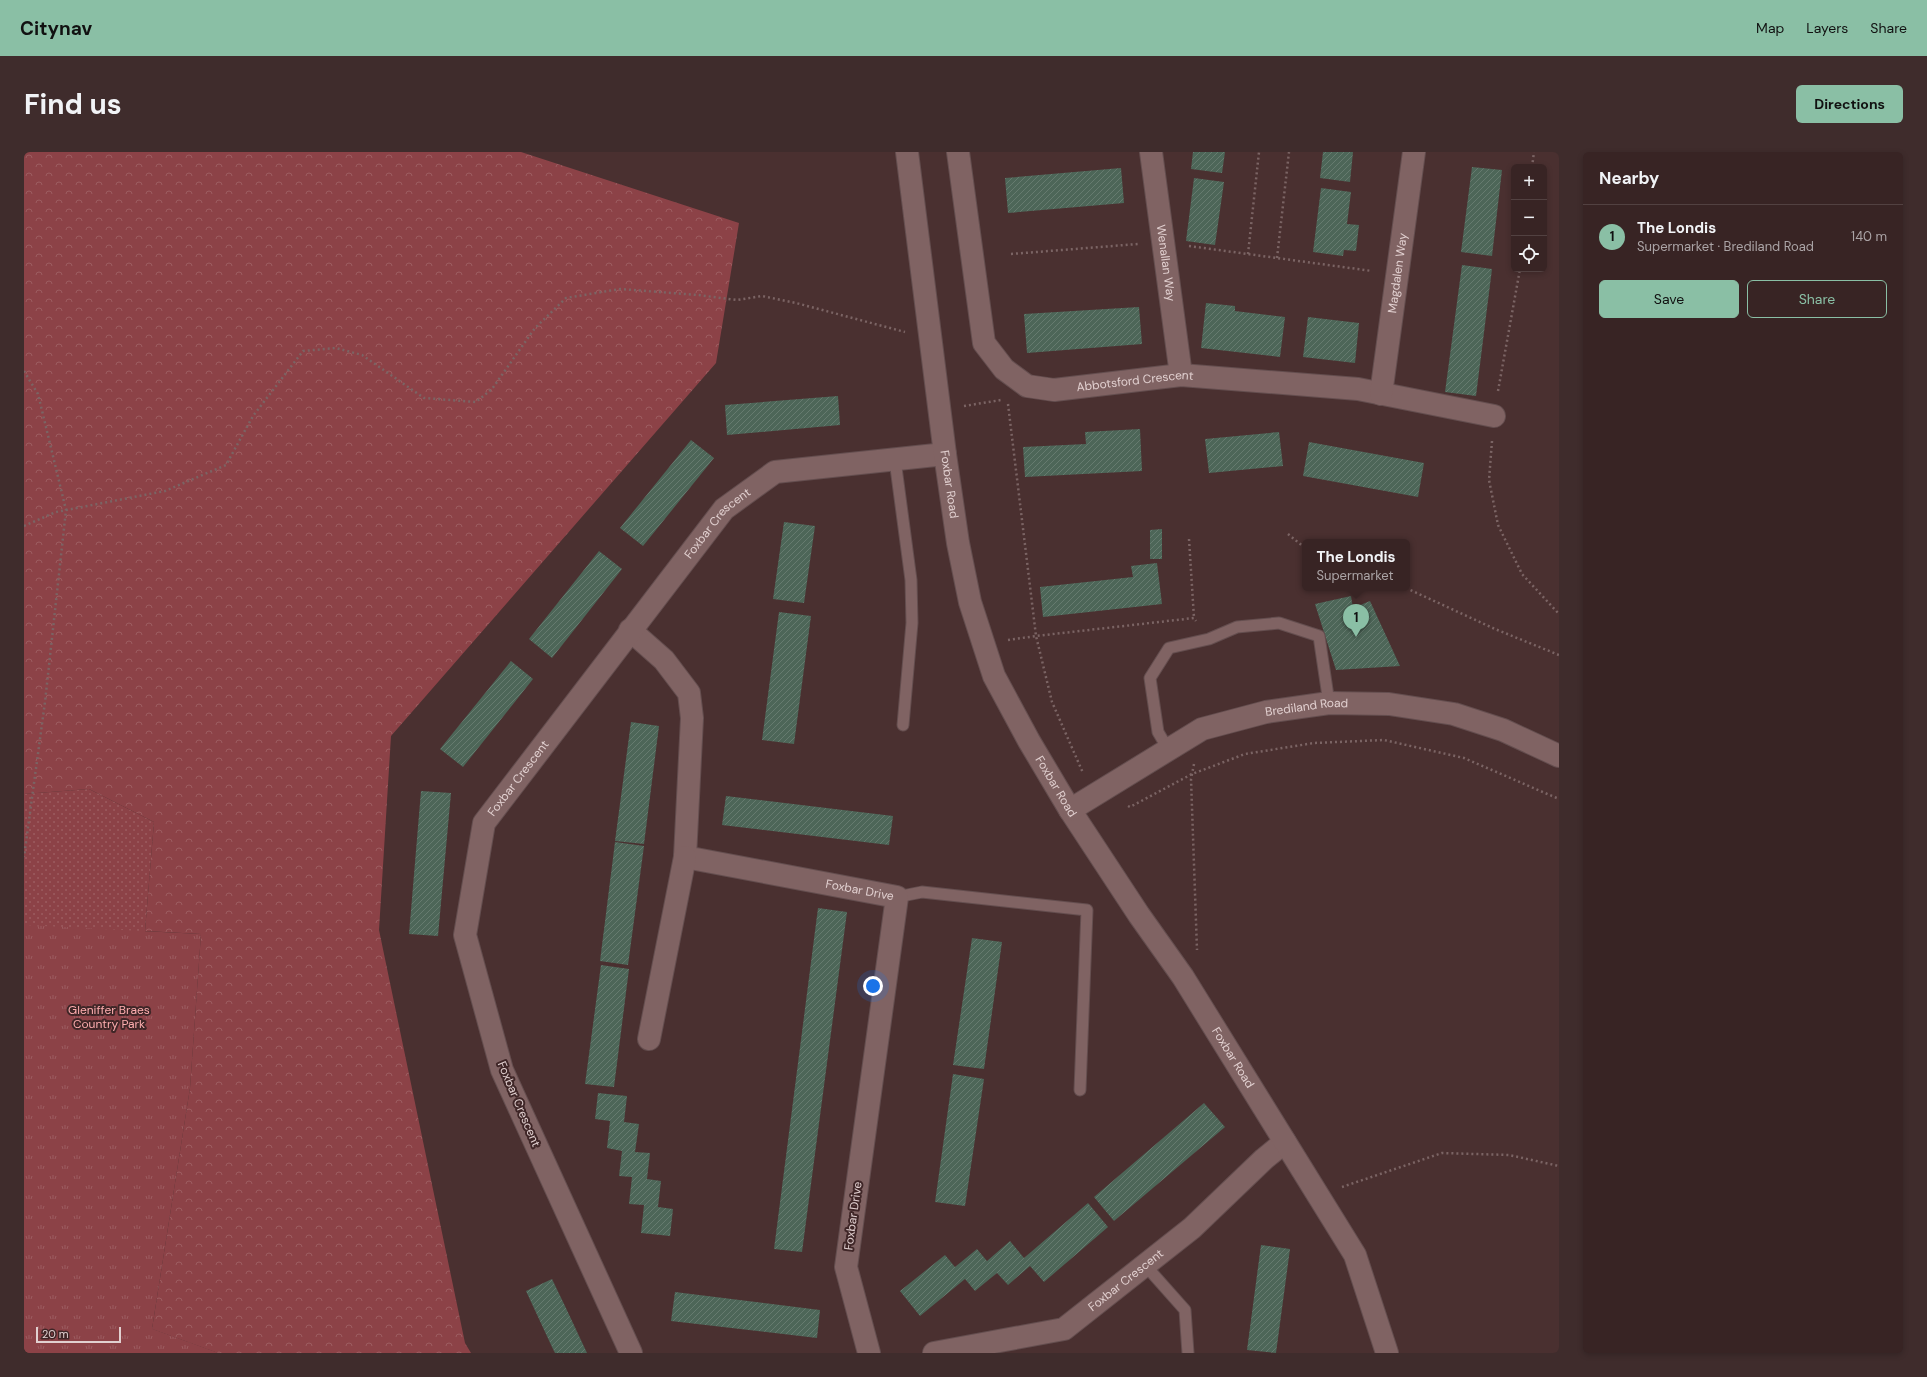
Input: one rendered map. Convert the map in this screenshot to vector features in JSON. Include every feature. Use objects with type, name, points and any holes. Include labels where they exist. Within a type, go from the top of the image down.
[{"type":"street","name":"Foxbar Road","points":[[907,152],[939,409],[958,543],[967,587],[983,645],[994,676],[1029,741],[1070,810],[1182,977],[1355,1255],[1387,1353]]},
{"type":"street","name":"Abbotsford Crescent","points":[[958,152],[984,343],[1004,369],[1027,386],[1054,390],[1181,375],[1358,389],[1494,416]]},
{"type":"street","name":"Wenallan Way","points":[[1151,152],[1181,375]]},
{"type":"street","name":"Magdalen Way","points":[[1381,394],[1414,152]]},
{"type":"street","name":"Foxbar Crescent","points":[[631,1353],[502,1070],[465,935],[484,823],[630,630],[724,510],[775,472],[945,454]]},
{"type":"street","points":[[630,630],[664,660],[689,693],[692,718],[685,857],[649,1039]]},
{"type":"street","name":"Brediland Road","points":[[1070,810],[1202,729],[1266,712],[1329,703],[1389,704],[1454,714],[1503,730],[1559,756]]},
{"type":"street","name":"Foxbar Drive","points":[[685,857],[897,897],[846,1267],[869,1353]]},
{"type":"street","name":"Foxbar Crescent","points":[[934,1353],[1064,1329],[1192,1228],[1264,1159],[1285,1142]]},
{"type":"lane","points":[[895,460],[912,580],[912,623],[903,725]]},
{"type":"lane","points":[[1168,749],[1158,732],[1150,678],[1169,648],[1209,639],[1237,627],[1279,623],[1319,636],[1329,703]]},
{"type":"lane","points":[[897,897],[922,892],[1088,910],[1080,1090]]},
{"type":"lane","points":[[1144,1265],[1184,1310],[1188,1353]]},
{"type":"path","points":[[1248,254],[1259,152]]},
{"type":"path","points":[[1277,258],[1289,152]]},
{"type":"path","points":[[1532,164],[1534,152]]},
{"type":"path","points":[[1011,254],[1163,242],[1398,275]]},
{"type":"path","points":[[1519,272],[1494,416],[1489,480],[1498,524],[1522,574],[1559,614]]},
{"type":"path","points":[[24,526],[56,512],[165,491],[226,465],[253,416],[303,351],[336,348],[362,355],[424,398],[476,402],[492,389],[535,328],[566,298],[620,289],[698,295],[737,300],[762,296],[796,303],[930,339]]},
{"type":"path","points":[[24,371],[38,394],[66,510],[45,702],[24,857]]},
{"type":"path","points":[[939,409],[1007,399],[1036,636],[1052,702],[1093,795],[1130,807],[1192,774],[1245,754],[1314,743],[1384,740],[1464,758],[1559,800]]},
{"type":"path","points":[[1288,534],[1302,546]]},
{"type":"path","points":[[1189,539],[1194,618],[1209,639]]},
{"type":"path","points":[[1410,590],[1495,629],[1559,655]]},
{"type":"path","points":[[983,645],[1036,636],[1194,618]]},
{"type":"path","points":[[1182,977],[1197,962],[1190,779],[1202,729]]},
{"type":"path","points":[[1318,1195],[1442,1152],[1509,1155],[1559,1166]]},
{"type":"green space","points":[[24,152],[521,152],[739,223],[716,363],[391,736],[379,930],[465,1343],[471,1353],[218,1353],[152,1329],[190,1088],[201,934],[145,931],[154,822],[89,789],[24,794]]},
{"type":"green space","name":"Gleniffer Braes Country Park","points":[[89,789],[154,822],[145,931],[152,1329],[218,1353],[24,1353],[24,794]]},
{"type":"green space","name":"Gleniffer Braes Country Park","points":[[24,925],[201,934],[190,1088],[152,1329],[218,1353],[24,1353]]},
{"type":"building","points":[[1193,152],[1225,152],[1222,173],[1191,169]]},
{"type":"building","points":[[1323,152],[1353,152],[1350,182],[1320,178]]},
{"type":"building","points":[[1472,167],[1502,170],[1492,256],[1461,252]]},
{"type":"building","points":[[1121,168],[1124,203],[1008,213],[1005,178]]},
{"type":"building","points":[[1194,178],[1224,182],[1215,245],[1186,241]]},
{"type":"building","points":[[1321,188],[1351,192],[1347,224],[1359,225],[1356,251],[1344,250],[1343,256],[1313,252]]},
{"type":"building","points":[[1462,265],[1492,269],[1476,396],[1445,392]]},
{"type":"building","points":[[1206,303],[1235,306],[1235,311],[1285,317],[1280,357],[1201,348]]},
{"type":"building","points":[[1139,307],[1142,344],[1027,353],[1024,314]]},
{"type":"building","points":[[1308,317],[1359,323],[1355,363],[1303,357]]},
{"type":"building","points":[[838,396],[840,425],[727,435],[725,405]]},
{"type":"building","points":[[1140,429],[1142,471],[1025,477],[1023,447],[1086,444],[1085,432]]},
{"type":"building","points":[[1279,432],[1283,466],[1209,473],[1205,439]]},
{"type":"building","points":[[691,440],[714,458],[643,546],[620,528]]},
{"type":"building","points":[[1309,442],[1424,463],[1418,497],[1303,476]]},
{"type":"building","points":[[784,522],[815,526],[804,603],[773,599]]},
{"type":"building","points":[[1162,529],[1162,559],[1150,559],[1150,530]]},
{"type":"building","points":[[599,551],[622,569],[552,658],[529,639]]},
{"type":"building","points":[[1157,563],[1162,604],[1043,617],[1040,587],[1133,577],[1131,566]]},
{"type":"building","points":[[1351,596],[1353,608],[1370,601],[1400,666],[1336,670],[1315,604]]},
{"type":"building","points":[[779,612],[811,616],[794,744],[762,740]]},
{"type":"building","points":[[511,661],[533,679],[463,767],[440,749]]},
{"type":"building","points":[[631,722],[659,726],[644,844],[615,841]]},
{"type":"building","points":[[421,791],[451,793],[438,936],[409,934]]},
{"type":"building","points":[[726,796],[893,816],[889,845],[722,825]]},
{"type":"building","points":[[615,842],[644,846],[628,965],[600,961]]},
{"type":"building","points":[[818,908],[847,912],[802,1252],[774,1249]]},
{"type":"building","points":[[972,938],[1002,942],[984,1069],[953,1065]]},
{"type":"building","points":[[601,965],[629,969],[614,1087],[585,1084]]},
{"type":"building","points":[[953,1074],[984,1079],[965,1206],[935,1202]]},
{"type":"building","points":[[598,1093],[627,1096],[624,1122],[639,1124],[635,1152],[650,1153],[647,1179],[661,1181],[658,1207],[673,1209],[670,1236],[641,1233],[644,1205],[629,1204],[632,1177],[619,1176],[622,1151],[607,1148],[610,1121],[595,1119]]},
{"type":"building","points":[[1204,1103],[1225,1127],[1114,1221],[1094,1197]]},
{"type":"building","points":[[1088,1203],[1108,1227],[1044,1282],[1030,1266],[1008,1285],[997,1273],[975,1291],[965,1279],[920,1316],[900,1291],[945,1255],[955,1267],[977,1249],[987,1261],[1010,1241],[1024,1258]]},
{"type":"building","points":[[1261,1245],[1290,1249],[1276,1353],[1247,1350]]},
{"type":"building","points":[[552,1279],[587,1353],[555,1353],[552,1347],[526,1291]]},
{"type":"building","points":[[675,1292],[820,1310],[817,1338],[671,1321]]},
{"type":"place","name":"The Londis","points":[[1356,637]]}]
